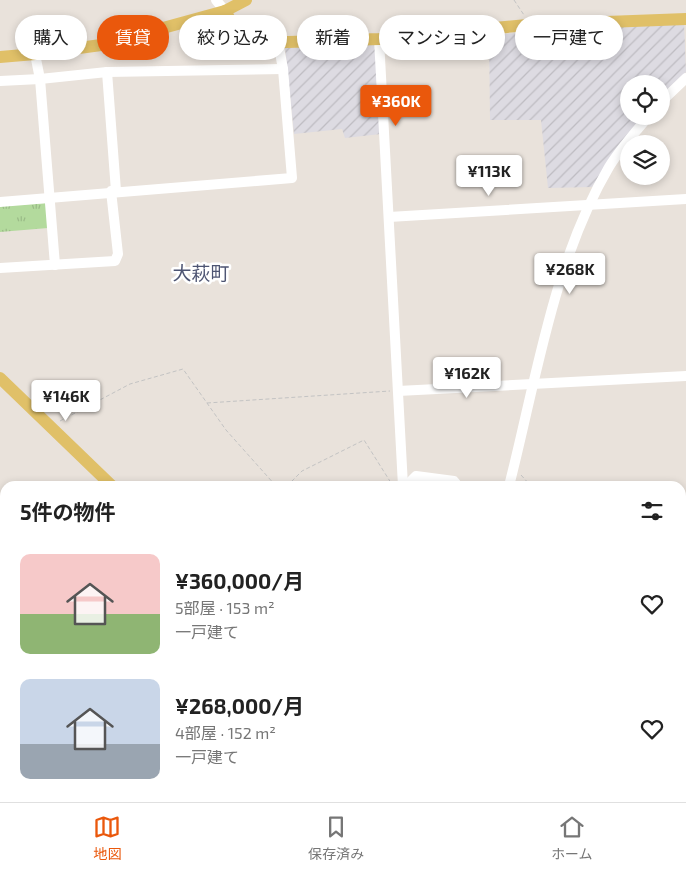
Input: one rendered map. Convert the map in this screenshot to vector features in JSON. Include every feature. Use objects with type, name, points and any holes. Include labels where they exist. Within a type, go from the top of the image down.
[{"type":"main road","points":[[87,47],[100,45],[225,11],[246,0]]},
{"type":"main road","points":[[225,11],[227,15]]},
{"type":"main road","points":[[623,21],[686,19]]},
{"type":"main road","points":[[287,42],[379,39]]},
{"type":"main road","points":[[0,56],[15,55]]},
{"type":"main road","points":[[0,378],[107,481]]},
{"type":"street","points":[[216,0],[225,11]]},
{"type":"street","points":[[36,60],[40,80],[55,265]]},
{"type":"street","points":[[0,202],[114,191],[292,178],[281,60]]},
{"type":"street","points":[[380,60],[405,481]]},
{"type":"street","points":[[0,81],[40,80],[107,72],[283,68]]},
{"type":"street","points":[[0,268],[115,261],[118,254],[107,72]]},
{"type":"street","points":[[670,93],[686,78]]},
{"type":"street","points":[[510,481],[566,263],[590,203],[610,166],[642,125]]},
{"type":"street","points":[[389,216],[686,198]]},
{"type":"street","points":[[398,391],[686,376]]},
{"type":"street","points":[[410,481],[416,476],[454,481]]},
{"type":"path","points":[[514,0],[522,8],[524,15]]},
{"type":"path","points":[[51,426],[130,384],[183,369],[226,430],[272,481]]},
{"type":"path","points":[[206,403],[398,391]]},
{"type":"path","points":[[292,481],[302,470],[364,440],[390,481]]},
{"type":"path","points":[[512,474],[522,476],[526,481]]},
{"type":"shaded area","points":[[684,23],[686,72],[670,87],[670,75],[620,75],[620,125],[636,125],[627,135],[620,135],[620,144],[592,187],[548,188],[541,120],[490,120],[489,60],[505,60],[505,34],[515,33],[515,60],[623,60],[623,27]]},
{"type":"shaded area","points":[[369,43],[375,43],[381,134],[345,138],[342,129],[294,134],[286,60],[287,47],[297,46],[297,60],[369,60]]},
{"type":"green space","points":[[46,203],[48,228],[0,232],[0,206]]},
{"type":"district","name":"大萩町","points":[[201,272]]}]
